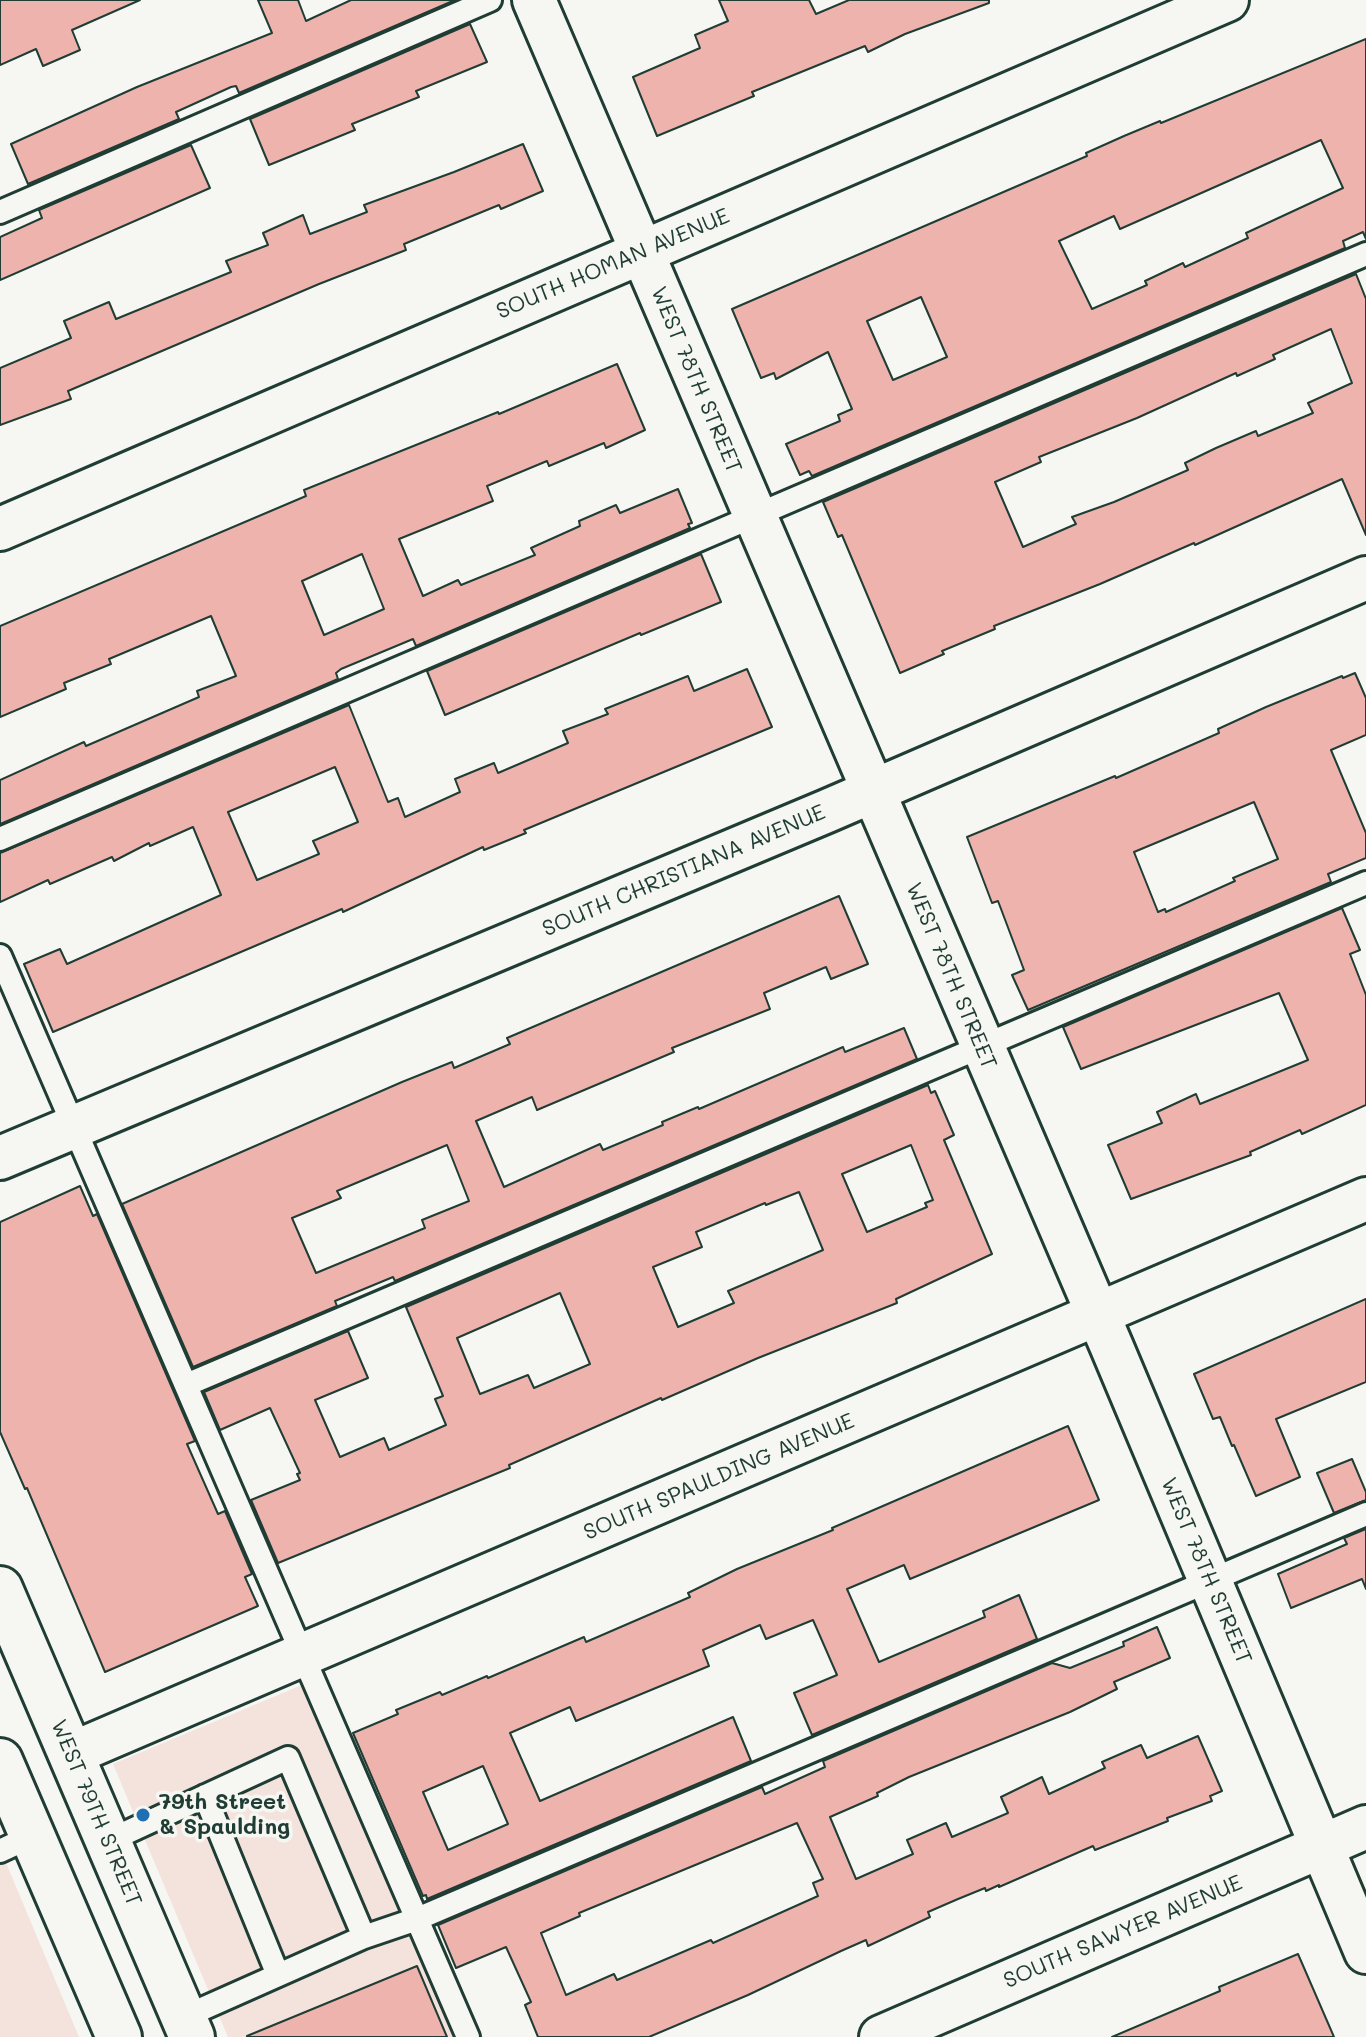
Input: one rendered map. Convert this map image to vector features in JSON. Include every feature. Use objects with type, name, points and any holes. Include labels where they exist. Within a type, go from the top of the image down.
[{"type":"main road","name":"WEST 79TH STREET","points":[[0,1589],[188,2027]]},
{"type":"main road","points":[[0,1761],[16,1844],[119,2037]]},
{"type":"street","name":"WEST 78TH STREET","points":[[534,0],[1098,1314],[1366,1952]]},
{"type":"street","name":"SOUTH HOMAN AVENUE","points":[[0,529],[1227,0]]},
{"type":"street","name":"SOUTH CHRISTIANA AVENUE","points":[[0,1158],[871,791],[1366,578]]},
{"type":"street","name":"SOUTH SPAULDING AVENUE","points":[[71,1754],[1366,1199]]},
{"type":"street","name":"SOUTH SAWYER AVENUE","points":[[881,2037],[1366,1827]]},
{"type":"lane","points":[[0,212],[490,0]]},
{"type":"lane","points":[[0,839],[1366,254]]},
{"type":"lane","points":[[186,1385],[1366,883]]},
{"type":"lane","points":[[0,956],[468,2037]]},
{"type":"lane","points":[[188,2027],[278,1975],[364,1937],[417,1919],[1366,1514]]},
{"type":"lane","points":[[108,1841],[288,1758],[364,1937]]},
{"type":"lane","points":[[205,1796],[278,1975]]},
{"type":"shaded area","points":[[314,1680],[468,2037],[228,2037],[113,1764]]},
{"type":"shaded area","points":[[1,1851],[79,2037],[0,2037]]},
{"type":"building","points":[[0,0],[140,0],[72,30],[80,50],[43,66],[36,49],[0,65]]},
{"type":"building","points":[[258,0],[298,0],[306,21],[351,0],[455,0],[239,93],[236,86],[231,87],[176,112],[179,119],[28,184],[11,144],[137,87],[272,33]]},
{"type":"building","points":[[719,0],[809,0],[816,14],[849,0],[989,0],[989,3],[905,34],[868,52],[865,46],[752,92],[754,96],[657,136],[633,77],[700,48],[695,35],[728,21]]},
{"type":"building","points":[[470,24],[487,62],[416,91],[419,97],[352,124],[355,130],[269,165],[250,119]]},
{"type":"building","points":[[1366,39],[1366,239],[1363,232],[1343,241],[1345,248],[812,476],[809,471],[800,475],[786,444],[840,421],[838,415],[852,409],[828,352],[776,379],[774,373],[761,378],[732,309],[1087,156],[1086,153],[1124,136]],"holes":[[[1321,140],[1343,188],[1246,233],[1248,238],[1185,267],[1183,263],[1145,281],[1147,285],[1092,309],[1059,241],[1114,216],[1120,229]],[[921,297],[947,357],[893,380],[867,321]]]},
{"type":"building","points":[[523,144],[543,191],[501,209],[499,205],[404,244],[406,250],[68,391],[71,399],[0,425],[0,368],[71,338],[64,321],[109,302],[116,319],[231,272],[226,261],[268,245],[263,233],[303,215],[310,234],[367,212],[364,205]]},
{"type":"building","points":[[191,145],[210,188],[0,280],[0,237],[42,218],[39,210]]},
{"type":"building","points":[[1356,274],[1366,299],[1366,535],[1342,479],[1195,545],[994,626],[995,629],[900,673],[842,535],[838,537],[823,502]],"holes":[[[1331,329],[1352,383],[1308,403],[1313,413],[1258,436],[1256,431],[1216,448],[1185,463],[1188,470],[1072,517],[1076,524],[1023,547],[995,482],[1041,462],[1039,457],[1137,418],[1236,373],[1237,376],[1275,359],[1273,355]]]},
{"type":"building","points":[[617,364],[645,430],[606,448],[604,443],[549,466],[547,461],[487,486],[493,501],[399,539],[423,596],[458,580],[461,585],[535,555],[531,548],[580,526],[579,521],[616,505],[620,513],[678,489],[692,523],[688,524],[690,528],[416,646],[413,639],[341,669],[336,673],[338,679],[0,824],[0,780],[84,742],[86,746],[199,697],[197,691],[236,676],[211,616],[109,659],[111,664],[64,683],[66,689],[0,717],[0,626],[306,496],[304,490]],"holes":[[[362,554],[384,609],[324,635],[302,581]]]},
{"type":"building","points":[[701,554],[721,602],[445,715],[427,671]]},
{"type":"building","points":[[747,669],[772,727],[524,830],[526,833],[484,850],[483,847],[343,912],[342,909],[53,1032],[24,964],[60,949],[67,964],[221,895],[193,827],[150,846],[149,843],[114,861],[112,857],[50,884],[48,880],[0,902],[0,853],[349,705],[388,802],[398,798],[405,817],[460,792],[455,779],[494,763],[498,773],[568,743],[563,731],[608,714],[605,709],[688,676],[694,691]],"holes":[[[335,767],[358,822],[313,841],[319,854],[257,880],[228,812]]]},
{"type":"building","points":[[1355,673],[1366,698],[1366,735],[1331,750],[1366,833],[1366,858],[1328,874],[1331,882],[1028,1010],[1012,975],[1024,970],[998,901],[992,903],[967,837],[1116,778],[1219,733],[1218,729],[1266,707]],"holes":[[[1254,802],[1278,859],[1166,912],[1165,909],[1158,912],[1134,852]]]},
{"type":"building","points":[[839,896],[868,964],[831,979],[826,967],[764,993],[770,1009],[672,1048],[674,1052],[537,1110],[532,1097],[476,1121],[504,1187],[600,1144],[603,1150],[663,1125],[662,1122],[843,1047],[845,1052],[904,1028],[917,1059],[395,1281],[393,1277],[335,1301],[337,1306],[193,1367],[122,1204],[402,1082],[452,1062],[454,1068],[510,1044],[507,1038]],"holes":[[[447,1145],[469,1201],[422,1220],[425,1228],[316,1273],[292,1218],[341,1198],[337,1191]]]},
{"type":"building","points":[[1342,908],[1360,950],[1350,954],[1366,995],[1366,1105],[1302,1134],[1300,1130],[1250,1152],[1251,1155],[1131,1199],[1108,1145],[1162,1123],[1157,1112],[1196,1094],[1200,1104],[1308,1060],[1279,993],[1081,1069],[1063,1027]]},
{"type":"building","points":[[928,1085],[931,1093],[935,1091],[954,1135],[944,1140],[992,1254],[896,1299],[897,1303],[661,1398],[509,1465],[510,1468],[278,1563],[251,1500],[300,1480],[297,1474],[300,1473],[270,1408],[220,1430],[204,1392],[348,1331],[368,1378],[315,1400],[340,1457],[384,1438],[389,1450],[446,1425],[435,1399],[443,1396],[406,1307]],"holes":[[[911,1145],[933,1200],[925,1203],[927,1207],[867,1232],[842,1174]],[[799,1192],[823,1250],[728,1291],[734,1303],[678,1327],[653,1267],[702,1247],[696,1232]],[[560,1293],[590,1364],[534,1388],[528,1375],[480,1394],[457,1338]]]},
{"type":"building","points":[[80,1186],[93,1216],[97,1214],[195,1441],[187,1444],[218,1514],[225,1511],[252,1574],[245,1577],[258,1606],[105,1672],[0,1432],[0,1222]]},
{"type":"building","points":[[1366,1299],[1366,1382],[1276,1419],[1300,1477],[1256,1496],[1220,1417],[1213,1419],[1194,1374]]},
{"type":"building","points":[[1068,1426],[1099,1500],[910,1579],[904,1565],[847,1589],[879,1662],[985,1617],[983,1611],[1019,1595],[1037,1639],[812,1735],[794,1693],[837,1675],[813,1620],[766,1639],[760,1625],[703,1650],[709,1666],[576,1721],[570,1707],[510,1733],[540,1801],[733,1717],[751,1761],[427,1899],[426,1895],[423,1896],[353,1733],[398,1714],[396,1710],[440,1692],[442,1695],[488,1678],[584,1637],[586,1642],[690,1597],[688,1593],[737,1569]],"holes":[[[483,1766],[508,1824],[448,1850],[423,1792]]]},
{"type":"building","points":[[1352,1459],[1366,1492],[1366,1500],[1334,1513],[1317,1473]]},
{"type":"building","points":[[1366,1529],[1366,1589],[1362,1579],[1291,1608],[1278,1574],[1347,1544],[1344,1538]]},
{"type":"building","points":[[1157,1627],[1170,1658],[1114,1682],[1117,1689],[1070,1712],[909,1777],[877,1793],[878,1796],[830,1817],[856,1879],[913,1854],[907,1840],[946,1823],[952,1837],[1008,1813],[1001,1797],[1042,1777],[1049,1794],[1105,1768],[1102,1762],[1141,1745],[1147,1758],[1198,1736],[1222,1791],[1210,1796],[1212,1801],[1095,1850],[1093,1846],[999,1887],[986,1891],[985,1888],[958,1899],[928,1912],[930,1917],[868,1946],[866,1940],[649,2037],[538,2037],[525,2005],[531,2002],[506,1947],[456,1968],[438,1925],[762,1787],[765,1794],[825,1767],[823,1761],[1052,1663],[1070,1668],[1124,1646],[1123,1642]],"holes":[[[797,1823],[823,1879],[813,1883],[818,1896],[713,1943],[711,1940],[617,1980],[614,1974],[566,1995],[541,1933],[580,1916],[579,1913]]]},
{"type":"building","points":[[1298,1954],[1334,2037],[1112,2037],[1220,1991],[1219,1987]]},
{"type":"building","points":[[417,1966],[447,2037],[247,2037],[247,2036]]},
{"type":"place","name":"79th Street & Spaulding","points":[[143,1815]]}]
